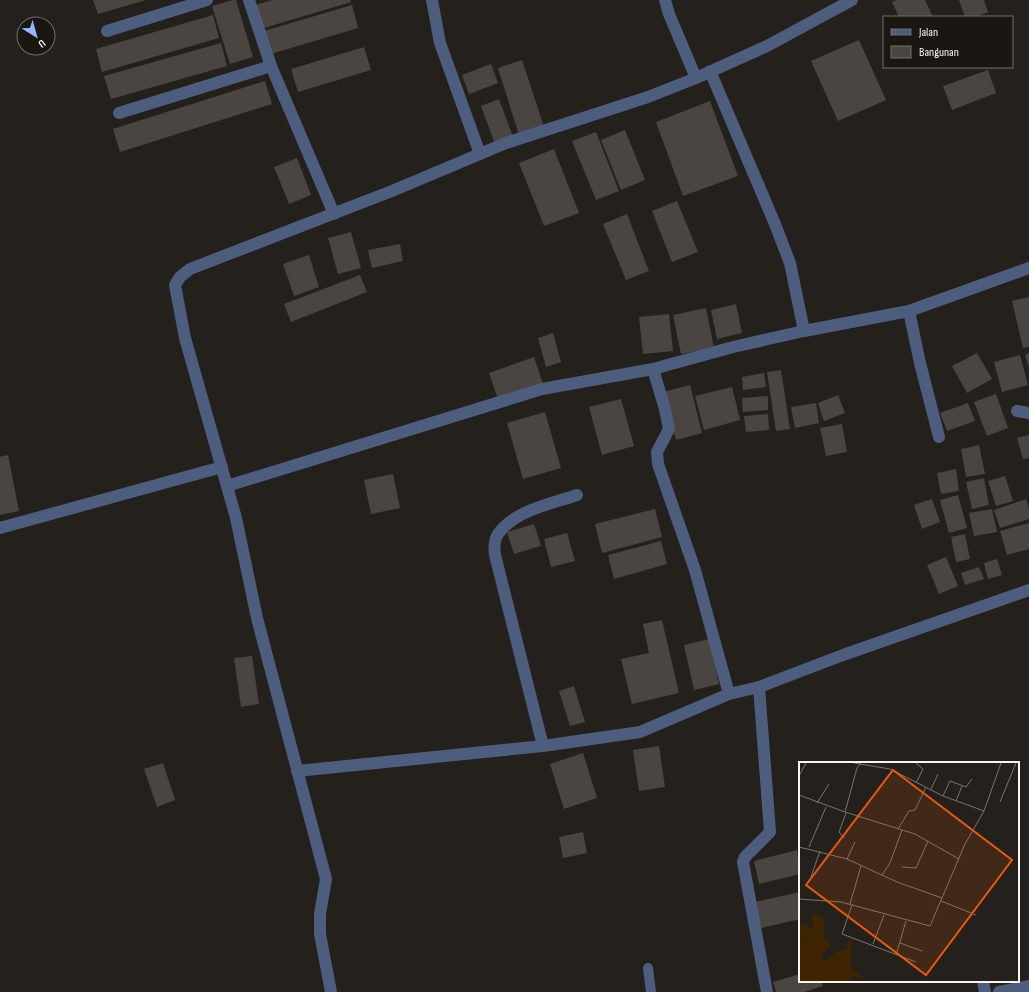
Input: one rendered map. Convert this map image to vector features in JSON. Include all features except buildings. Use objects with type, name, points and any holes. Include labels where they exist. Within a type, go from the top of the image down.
[{"type":"street","points":[[106,31],[207,0]]},
{"type":"street","points":[[249,0],[271,66],[334,214]]},
{"type":"street","points":[[432,0],[440,43],[480,154]]},
{"type":"street","points":[[666,0],[669,14],[696,78]]},
{"type":"street","points":[[331,992],[320,934],[320,914],[326,879],[257,618],[236,518],[185,338],[175,285],[176,282],[190,269],[334,214],[506,143],[648,98],[696,78],[767,46],[852,0]]},
{"type":"street","points":[[119,113],[271,66]]},
{"type":"street","points":[[710,71],[772,216],[790,263],[804,331]]},
{"type":"street","points":[[227,486],[542,389],[653,369],[733,347],[804,331],[909,311],[1029,268]]},
{"type":"street","points":[[909,311],[939,438]]},
{"type":"street","points":[[653,369],[665,409],[669,429],[657,452],[658,464],[696,570],[728,694]]},
{"type":"street","points":[[0,528],[222,467]]},
{"type":"street","points":[[543,746],[494,555],[494,544],[497,535],[512,521],[523,514],[577,495]]},
{"type":"street","points":[[297,771],[543,746],[640,732],[728,694],[759,687],[843,655],[1029,590]]},
{"type":"street","points":[[759,687],[770,832],[745,856],[743,862],[767,992]]},
{"type":"street","points":[[983,982],[985,992]]},
{"type":"street","points":[[999,992],[1029,986]]},
{"type":"lane","points":[[648,968],[651,992]]}]
